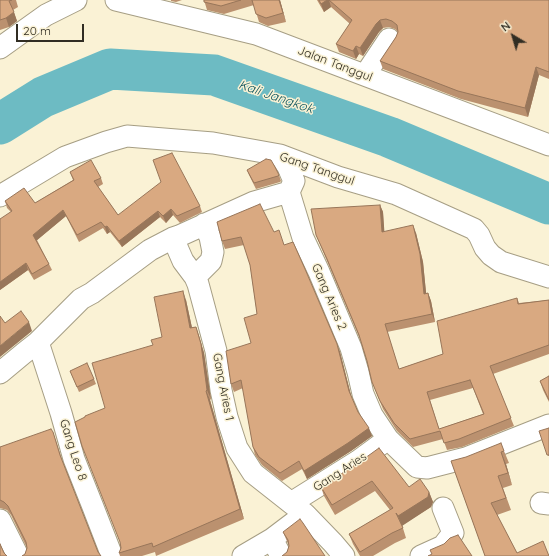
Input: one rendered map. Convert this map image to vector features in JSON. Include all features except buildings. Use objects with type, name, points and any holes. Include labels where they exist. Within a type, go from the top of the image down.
[{"type":"street","points":[[0,48],[46,15],[76,0]]},
{"type":"street","name":"Jalan Tanggul","points":[[116,0],[256,34],[549,145]]},
{"type":"street","points":[[365,76],[389,38]]},
{"type":"street","name":"Gang Tanggul","points":[[0,196],[65,157],[106,142],[128,136],[213,143],[288,174],[338,177],[396,194],[474,229],[479,235],[485,248],[491,255],[501,262],[549,277]]},
{"type":"street","points":[[0,373],[38,342],[81,299],[92,294],[150,250],[173,238],[254,202],[288,174]]},
{"type":"street","name":"Gang Aries 2","points":[[288,174],[303,238],[351,348],[363,394],[372,415],[388,439],[417,467],[427,468],[466,458],[549,425]]},
{"type":"street","points":[[195,277],[211,261],[213,252],[210,237],[204,224]]},
{"type":"street","name":"Gang Aries 1","points":[[173,238],[183,261],[195,277],[198,284],[216,351],[221,390],[237,448],[253,473],[298,508]]},
{"type":"street","name":"Gang Leo 8","points":[[38,342],[74,459],[112,556]]},
{"type":"street","name":"Gang Aries","points":[[243,556],[276,547],[298,508],[388,439]]},
{"type":"street","points":[[298,508],[334,543],[344,556]]},
{"type":"street","points":[[421,556],[443,546],[453,532],[443,508]]},
{"type":"street","points":[[0,520],[18,556]]},
{"type":"waterway","name":"Kali Jangkok","points":[[0,124],[43,97],[110,69],[214,75],[389,137],[549,204]]}]
